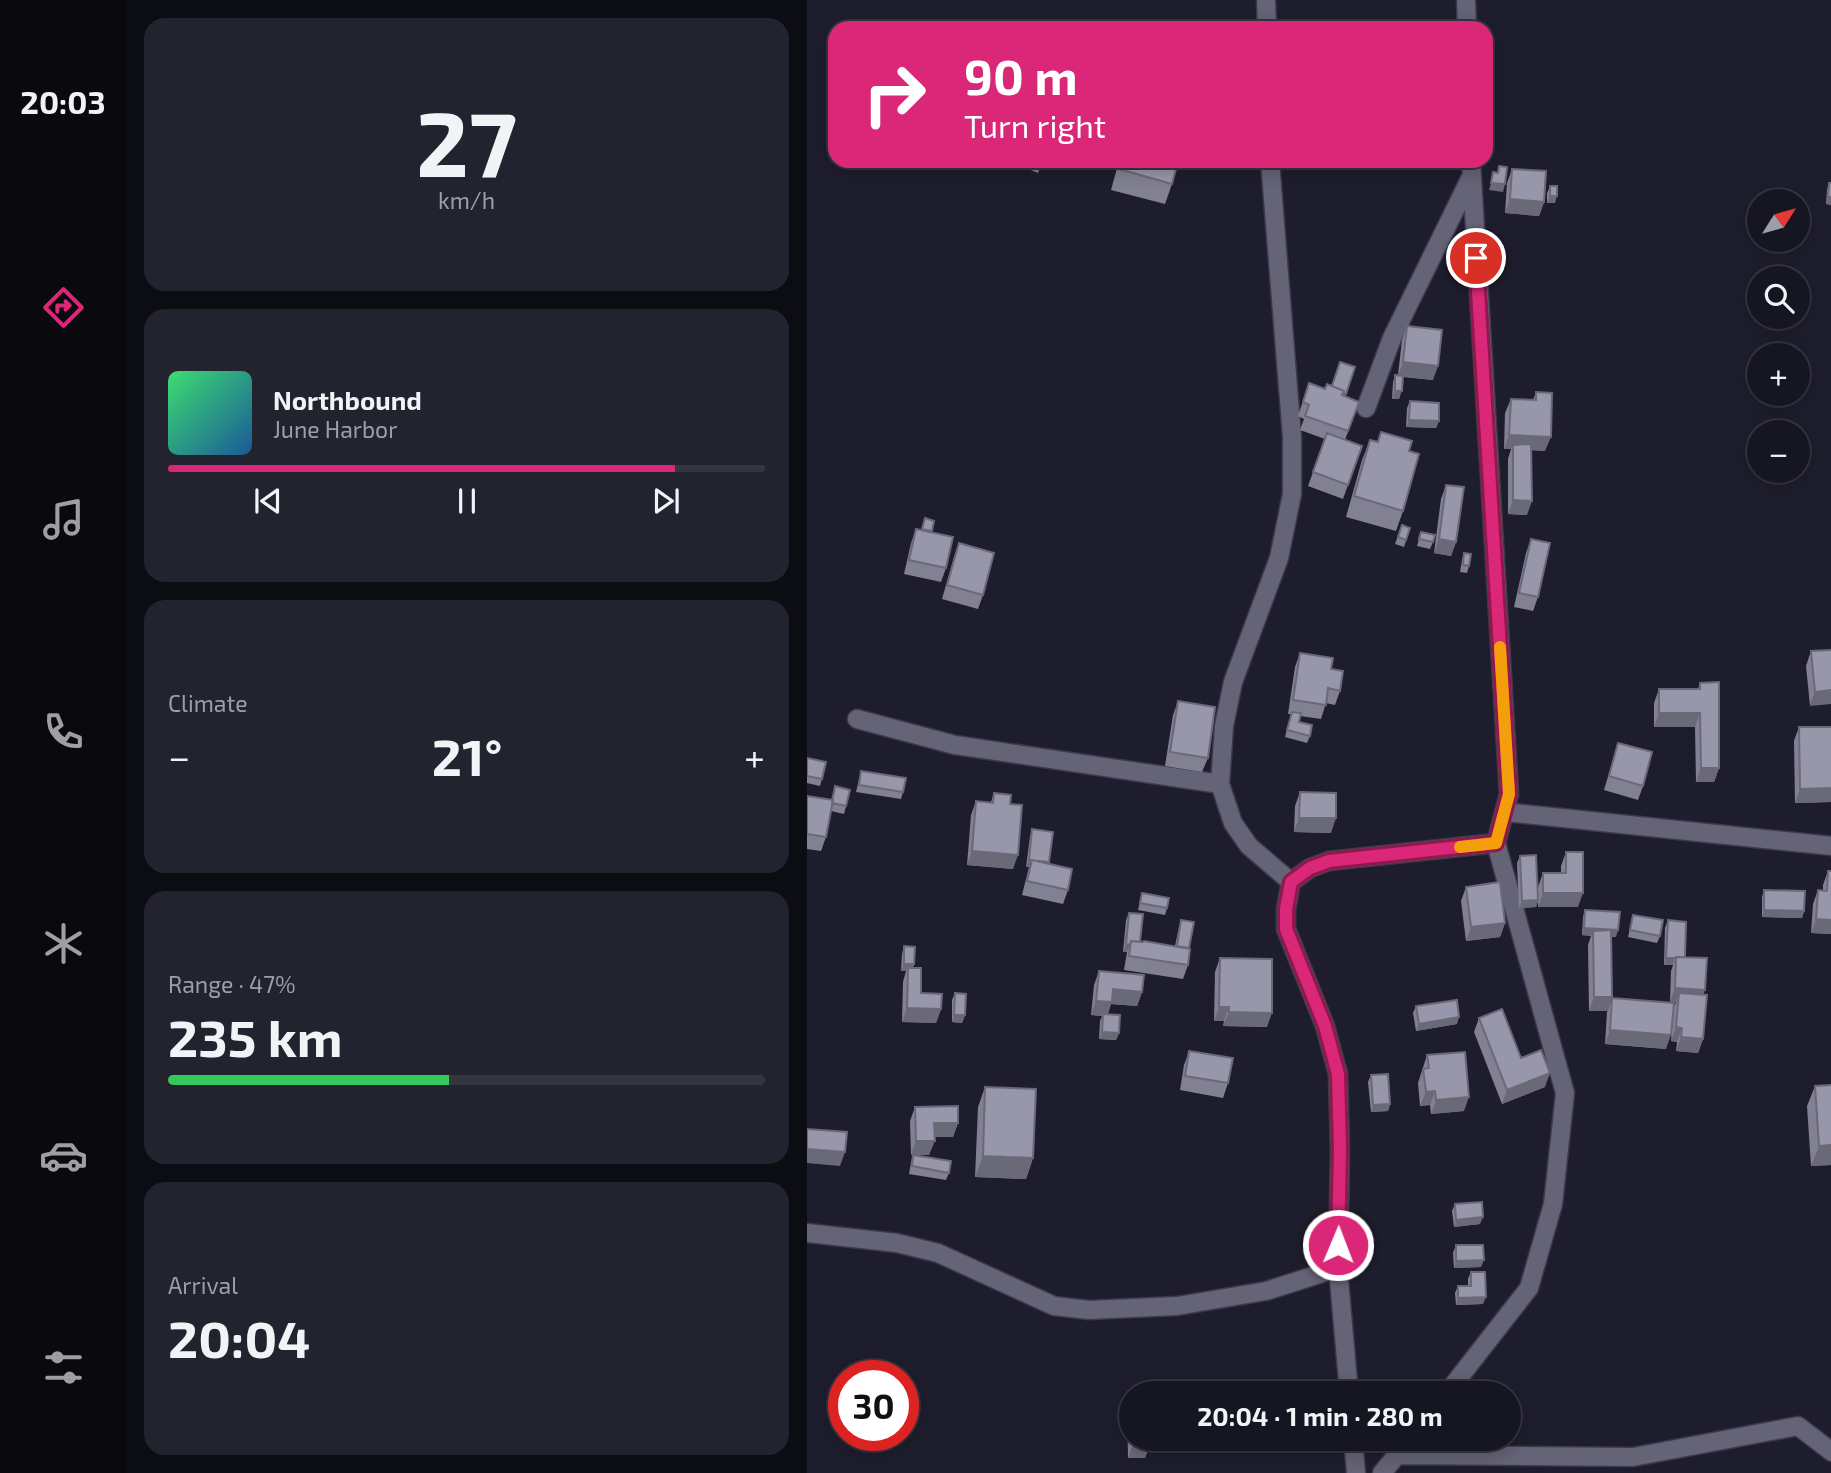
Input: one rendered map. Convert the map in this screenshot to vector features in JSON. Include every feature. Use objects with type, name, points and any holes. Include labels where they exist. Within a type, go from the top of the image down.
[{"type":"street","points":[[1266,0],[1267,21]]},
{"type":"street","points":[[1466,0],[1467,21]]},
{"type":"street","points":[[1271,168],[1292,437],[1292,494],[1279,558],[1233,682],[1224,726],[1220,784],[1233,823],[1249,846],[1291,882]]},
{"type":"street","points":[[1366,408],[1392,338],[1471,169]]},
{"type":"street","points":[[1456,1381],[1529,1288],[1553,1204],[1565,1093],[1496,843],[1509,794],[1471,169]]},
{"type":"street","points":[[857,719],[955,745],[1220,784]]},
{"type":"street","points":[[1505,812],[1831,846]]},
{"type":"street","points":[[1348,1381],[1338,1268],[1338,1074],[1325,1026],[1286,929],[1286,909],[1291,882],[1310,868],[1329,861],[1496,843]]},
{"type":"street","points":[[807,1233],[897,1243],[938,1254],[1054,1306],[1089,1310],[1190,1304],[1266,1291],[1338,1268]]},
{"type":"street","points":[[1398,1455],[1632,1457],[1798,1426],[1831,1452]]},
{"type":"street","points":[[1354,1451],[1356,1473]]},
{"type":"street","points":[[1382,1473],[1401,1451]]},
{"type":"building","points":[[1499,166],[1507,167],[1505,184],[1491,183],[1493,172],[1498,173]]},
{"type":"building","points":[[1119,168],[1176,168],[1172,184]]},
{"type":"building","points":[[1512,169],[1546,171],[1544,202],[1510,199]]},
{"type":"building","points":[[1829,183],[1832,183],[1832,197],[1828,197]]},
{"type":"building","points":[[1550,186],[1557,186],[1557,196],[1550,196]]},
{"type":"building","points":[[1407,326],[1442,330],[1438,366],[1403,362]]},
{"type":"building","points":[[1340,362],[1355,367],[1346,394],[1332,386]]},
{"type":"building","points":[[1395,375],[1403,376],[1402,391],[1395,391]]},
{"type":"building","points":[[1309,383],[1325,389],[1327,384],[1344,391],[1342,395],[1359,402],[1348,431],[1305,416],[1309,405],[1303,402]]},
{"type":"building","points":[[1536,392],[1552,393],[1551,437],[1509,435],[1511,399],[1536,400]]},
{"type":"building","points":[[1410,401],[1439,403],[1439,421],[1409,420]]},
{"type":"building","points":[[1381,432],[1412,441],[1409,451],[1419,454],[1403,511],[1354,496],[1370,440],[1378,442]]},
{"type":"building","points":[[1327,433],[1362,446],[1348,485],[1313,472]]},
{"type":"building","points":[[1531,444],[1532,501],[1513,500],[1513,445]]},
{"type":"building","points":[[1446,485],[1464,487],[1456,542],[1439,539]]},
{"type":"building","points":[[925,518],[934,521],[932,531],[922,529]]},
{"type":"building","points":[[1402,525],[1410,528],[1406,540],[1398,537]]},
{"type":"building","points":[[916,529],[953,537],[946,568],[909,560]]},
{"type":"building","points":[[1421,532],[1435,535],[1433,542],[1419,539]]},
{"type":"building","points":[[1531,539],[1550,543],[1538,597],[1519,593]]},
{"type":"building","points":[[959,543],[994,553],[983,595],[947,585]]},
{"type":"building","points":[[1464,553],[1471,554],[1469,566],[1463,565]]},
{"type":"building","points":[[1832,650],[1832,690],[1815,692],[1811,651]]},
{"type":"building","points":[[1300,653],[1333,658],[1331,669],[1343,671],[1340,691],[1328,688],[1326,705],[1293,700]]},
{"type":"building","points":[[1719,682],[1719,768],[1701,768],[1700,713],[1659,713],[1659,689],[1700,689],[1700,683]]},
{"type":"building","points":[[1178,701],[1215,707],[1208,758],[1170,752]]},
{"type":"building","points":[[1292,712],[1301,713],[1299,722],[1312,725],[1310,736],[1287,730]]},
{"type":"building","points":[[1799,727],[1832,727],[1832,788],[1800,789]]},
{"type":"building","points":[[1618,743],[1652,752],[1643,786],[1609,776]]},
{"type":"building","points":[[807,758],[826,762],[822,779],[807,776]]},
{"type":"building","points":[[861,771],[906,778],[903,792],[859,785]]},
{"type":"building","points":[[835,786],[850,790],[846,806],[832,803]]},
{"type":"building","points":[[1300,792],[1336,793],[1336,818],[1299,818]]},
{"type":"building","points":[[994,793],[1011,795],[1010,804],[1022,805],[1018,855],[972,851],[976,801],[993,803]]},
{"type":"building","points":[[807,796],[833,800],[826,837],[807,834]]},
{"type":"building","points":[[1032,829],[1053,832],[1049,862],[1029,860]]},
{"type":"building","points":[[1566,852],[1583,852],[1583,893],[1543,893],[1543,873],[1566,873]]},
{"type":"building","points":[[1536,855],[1538,900],[1522,901],[1520,856]]},
{"type":"building","points":[[1032,860],[1072,869],[1068,890],[1027,881]]},
{"type":"building","points":[[1828,871],[1832,871],[1832,920],[1816,919],[1818,890],[1827,891]]},
{"type":"building","points":[[1500,882],[1505,923],[1471,927],[1466,887]]},
{"type":"building","points":[[1764,890],[1805,891],[1804,911],[1764,910]]},
{"type":"building","points":[[1142,893],[1169,898],[1167,908],[1140,903]]},
{"type":"building","points":[[1585,910],[1620,912],[1618,930],[1584,928]]},
{"type":"building","points":[[1129,913],[1143,914],[1140,942],[1131,941],[1130,945],[1126,944]]},
{"type":"building","points":[[1633,915],[1663,920],[1660,936],[1630,930]]},
{"type":"building","points":[[1181,920],[1194,922],[1189,948],[1177,946]]},
{"type":"building","points":[[1668,920],[1686,922],[1685,957],[1666,958]]},
{"type":"building","points":[[1611,930],[1612,997],[1594,997],[1593,931]]},
{"type":"building","points":[[1131,941],[1190,949],[1188,965],[1129,956]]},
{"type":"building","points":[[904,946],[915,947],[914,964],[904,964]]},
{"type":"building","points":[[1676,957],[1707,958],[1705,990],[1675,988]]},
{"type":"building","points":[[1220,958],[1272,959],[1272,1013],[1229,1012],[1229,1007],[1219,1007]]},
{"type":"building","points":[[908,968],[921,968],[921,993],[942,994],[941,1009],[907,1008]]},
{"type":"building","points":[[1099,971],[1144,975],[1142,992],[1113,989],[1112,1002],[1096,1001]]},
{"type":"building","points":[[955,993],[966,994],[965,1015],[954,1015]]},
{"type":"building","points":[[1679,993],[1707,995],[1703,1039],[1681,1037],[1682,1028],[1676,1027]]},
{"type":"building","points":[[1612,998],[1674,1003],[1671,1035],[1610,1030]]},
{"type":"building","points":[[1457,1000],[1459,1017],[1419,1024],[1416,1006]]},
{"type":"building","points":[[1502,1009],[1521,1058],[1541,1050],[1550,1073],[1507,1090],[1479,1018]]},
{"type":"building","points":[[1103,1014],[1120,1015],[1119,1033],[1102,1032]]},
{"type":"building","points":[[1189,1051],[1233,1058],[1228,1083],[1185,1076]]},
{"type":"building","points":[[1465,1052],[1469,1097],[1436,1100],[1435,1091],[1426,1092],[1423,1069],[1429,1068],[1427,1055]]},
{"type":"building","points":[[1388,1074],[1390,1104],[1373,1105],[1371,1075]]},
{"type":"building","points":[[1832,1085],[1832,1145],[1819,1146],[1815,1086]]},
{"type":"building","points":[[985,1087],[1036,1089],[1033,1158],[983,1156]]},
{"type":"building","points":[[958,1106],[958,1123],[934,1123],[935,1141],[916,1141],[915,1107]]},
{"type":"building","points":[[807,1129],[847,1132],[845,1152],[807,1149]]},
{"type":"building","points":[[913,1155],[951,1161],[949,1173],[912,1166]]},
{"type":"building","points":[[1482,1202],[1483,1217],[1456,1220],[1455,1204]]},
{"type":"building","points":[[1456,1245],[1483,1245],[1484,1260],[1456,1261]]},
{"type":"building","points":[[1471,1272],[1485,1272],[1486,1297],[1458,1298],[1458,1286],[1471,1286]]},
{"type":"slow traffic","points":[[1460,847],[1496,843],[1509,794],[1500,647]]},
{"type":"route","points":[[1338,1245],[1338,1074],[1325,1026],[1286,929],[1286,909],[1291,882],[1310,868],[1329,861],[1496,843],[1509,794],[1476,258]]}]
